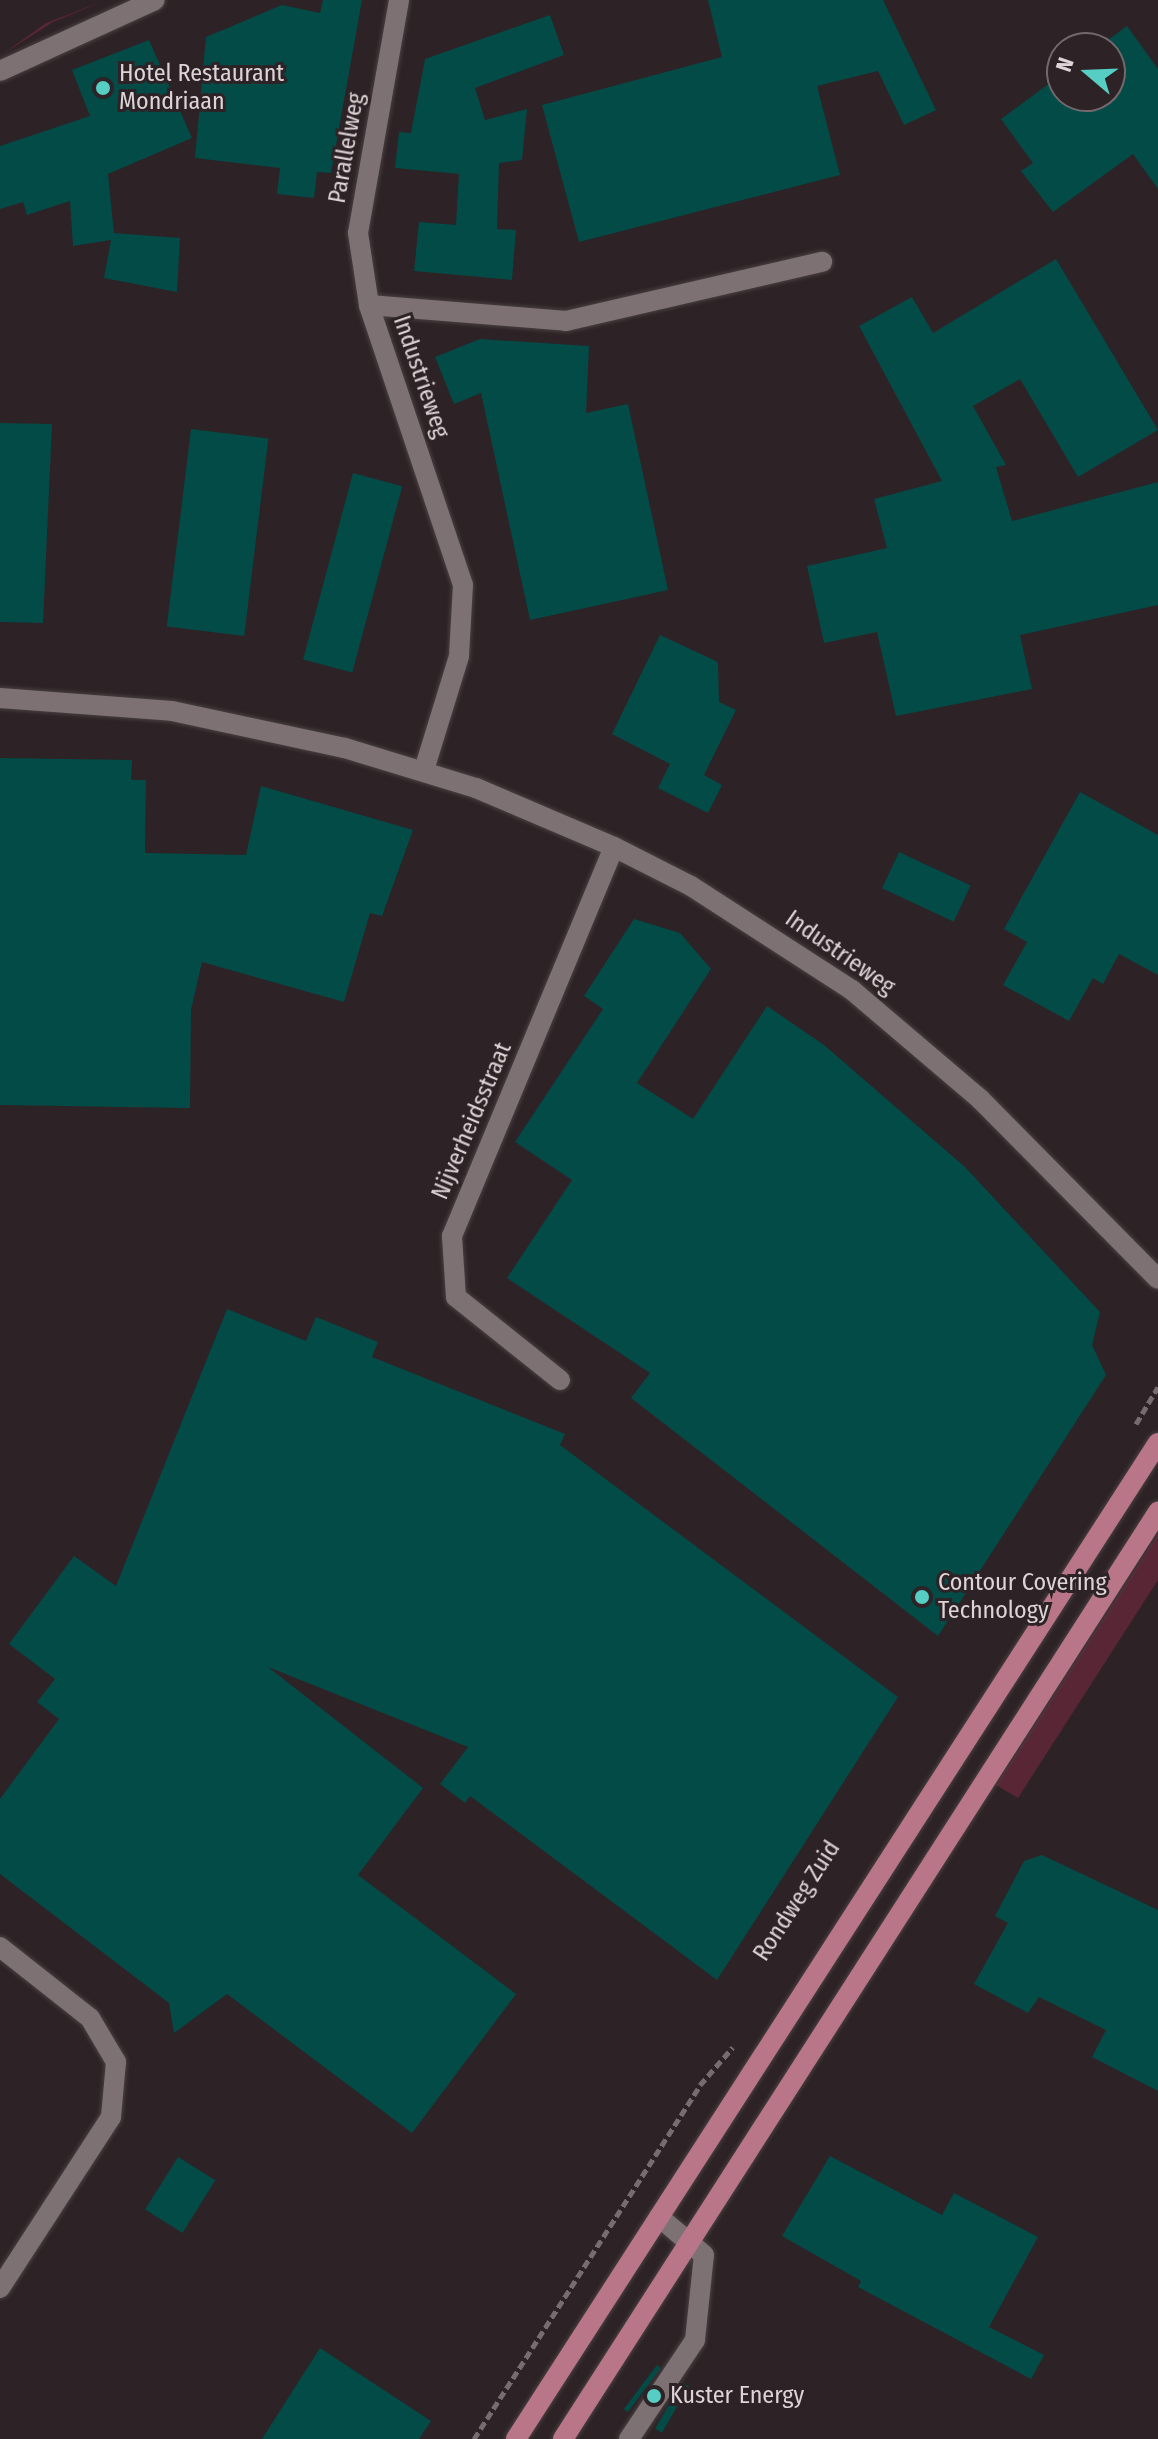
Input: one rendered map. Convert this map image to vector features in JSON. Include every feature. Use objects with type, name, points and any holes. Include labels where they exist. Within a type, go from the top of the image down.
[{"type":"main road","points":[[516,2439],[1158,1443]]},
{"type":"main road","points":[[563,2439],[1158,1512]]},
{"type":"street","points":[[0,71],[155,0]]},
{"type":"street","name":"Parallelweg","points":[[369,305],[358,233],[399,0]]},
{"type":"street","name":"Industrieweg","points":[[424,770],[459,656],[463,585],[369,305],[566,321],[822,262]]},
{"type":"street","name":"Industrieweg","points":[[0,698],[172,711],[424,770],[614,847],[764,931],[875,1008],[980,1099],[1158,1279]]},
{"type":"street","name":"Nijverheidsstraat","points":[[560,1380],[456,1297],[452,1236],[614,847]]},
{"type":"street","points":[[0,1947],[90,2018],[116,2062],[111,2117],[0,2288]]},
{"type":"street","points":[[629,2439],[695,2340],[704,2255],[692,2239],[659,2217]]},
{"type":"path","points":[[1128,1436],[1158,1387]]},
{"type":"path","points":[[474,2439],[700,2085],[743,2032]]},
{"type":"shaded area","points":[[106,0],[53,22],[0,56],[46,23]]},
{"type":"shaded area","points":[[1158,1534],[1158,1580],[1018,1798],[996,1785]]},
{"type":"building","points":[[323,0],[362,0],[331,173],[317,172],[314,198],[277,194],[280,168],[195,158],[206,37],[282,5],[320,13]]},
{"type":"building","points":[[708,0],[883,0],[936,110],[904,125],[878,71],[817,86],[840,175],[579,242],[542,105],[722,57]]},
{"type":"building","points":[[550,15],[564,55],[475,88],[485,120],[527,109],[522,160],[499,163],[497,229],[516,230],[512,280],[414,271],[419,222],[456,225],[459,174],[395,168],[399,132],[411,133],[425,59]]},
{"type":"building","points":[[1127,26],[1158,69],[1158,189],[1133,154],[1053,212],[1021,171],[1033,163],[1001,119],[1046,86],[1046,112],[1126,112],[1126,32],[1119,32]]},
{"type":"building","points":[[149,40],[192,138],[108,174],[114,233],[180,238],[177,292],[104,278],[111,240],[73,246],[70,201],[27,215],[23,202],[0,209],[0,146],[90,116],[72,70]]},
{"type":"building","points":[[1056,259],[1158,430],[1078,477],[1020,379],[973,406],[1006,465],[996,467],[1012,521],[1158,482],[1158,605],[1020,635],[1032,689],[896,716],[877,632],[824,643],[807,566],[887,548],[874,499],[942,481],[859,326],[912,297],[933,333]]},
{"type":"building","points":[[480,339],[589,346],[586,413],[628,404],[668,590],[530,620],[481,393],[454,404],[435,357]]},
{"type":"building","points":[[0,423],[52,424],[43,623],[0,622]]},
{"type":"building","points":[[191,429],[268,439],[244,636],[167,627]]},
{"type":"building","points":[[353,473],[402,486],[352,673],[303,659]]},
{"type":"building","points":[[660,635],[718,662],[719,702],[736,710],[704,775],[722,785],[708,813],[658,788],[670,764],[612,734]]},
{"type":"building","points":[[0,758],[132,760],[131,780],[146,780],[145,853],[246,855],[261,786],[413,830],[382,916],[370,913],[344,1002],[202,962],[191,1010],[190,1108],[0,1105]]},
{"type":"building","points":[[1080,792],[1158,835],[1158,975],[1119,954],[1103,984],[1093,978],[1069,1021],[1003,985],[1027,942],[1004,929]]},
{"type":"building","points":[[899,852],[971,885],[954,922],[882,888]]},
{"type":"building","points":[[634,919],[680,933],[711,969],[637,1083],[693,1119],[767,1006],[824,1045],[965,1167],[1100,1312],[1092,1345],[1106,1375],[938,1636],[631,1398],[650,1373],[507,1278],[572,1180],[515,1142],[603,1009],[584,996]]},
{"type":"building","points":[[227,1309],[306,1341],[316,1317],[378,1342],[372,1357],[565,1434],[560,1445],[898,1697],[717,1980],[470,1796],[465,1803],[440,1784],[468,1747],[268,1667],[423,1788],[358,1875],[516,1994],[412,2133],[227,1994],[174,2033],[169,2003],[0,1874],[0,1799],[59,1719],[37,1702],[55,1679],[9,1644],[74,1556],[116,1586]]},
{"type":"building","points":[[1042,1855],[1158,1910],[1158,2091],[1092,2057],[1106,2030],[1039,1997],[1028,2013],[974,1984],[1008,1923],[995,1916],[1024,1861]]},
{"type":"building","points":[[830,2156],[942,2215],[954,2193],[1038,2237],[989,2327],[1044,2355],[1031,2379],[858,2287],[861,2281],[782,2236]]},
{"type":"building","points":[[178,2157],[215,2180],[182,2233],[145,2210]]},
{"type":"building","points":[[320,2348],[431,2421],[419,2439],[262,2439]]},
{"type":"building","points":[[657,2365],[661,2368],[628,2412],[624,2409]]},
{"type":"building","points":[[682,2382],[689,2386],[662,2433],[655,2429]]},
{"type":"place","name":"Hotel Restaurant Mondriaan","points":[[103,88]]},
{"type":"place","name":"Contour Covering Technology","points":[[922,1597]]},
{"type":"place","name":"Kuster Energy","points":[[654,2396]]}]
